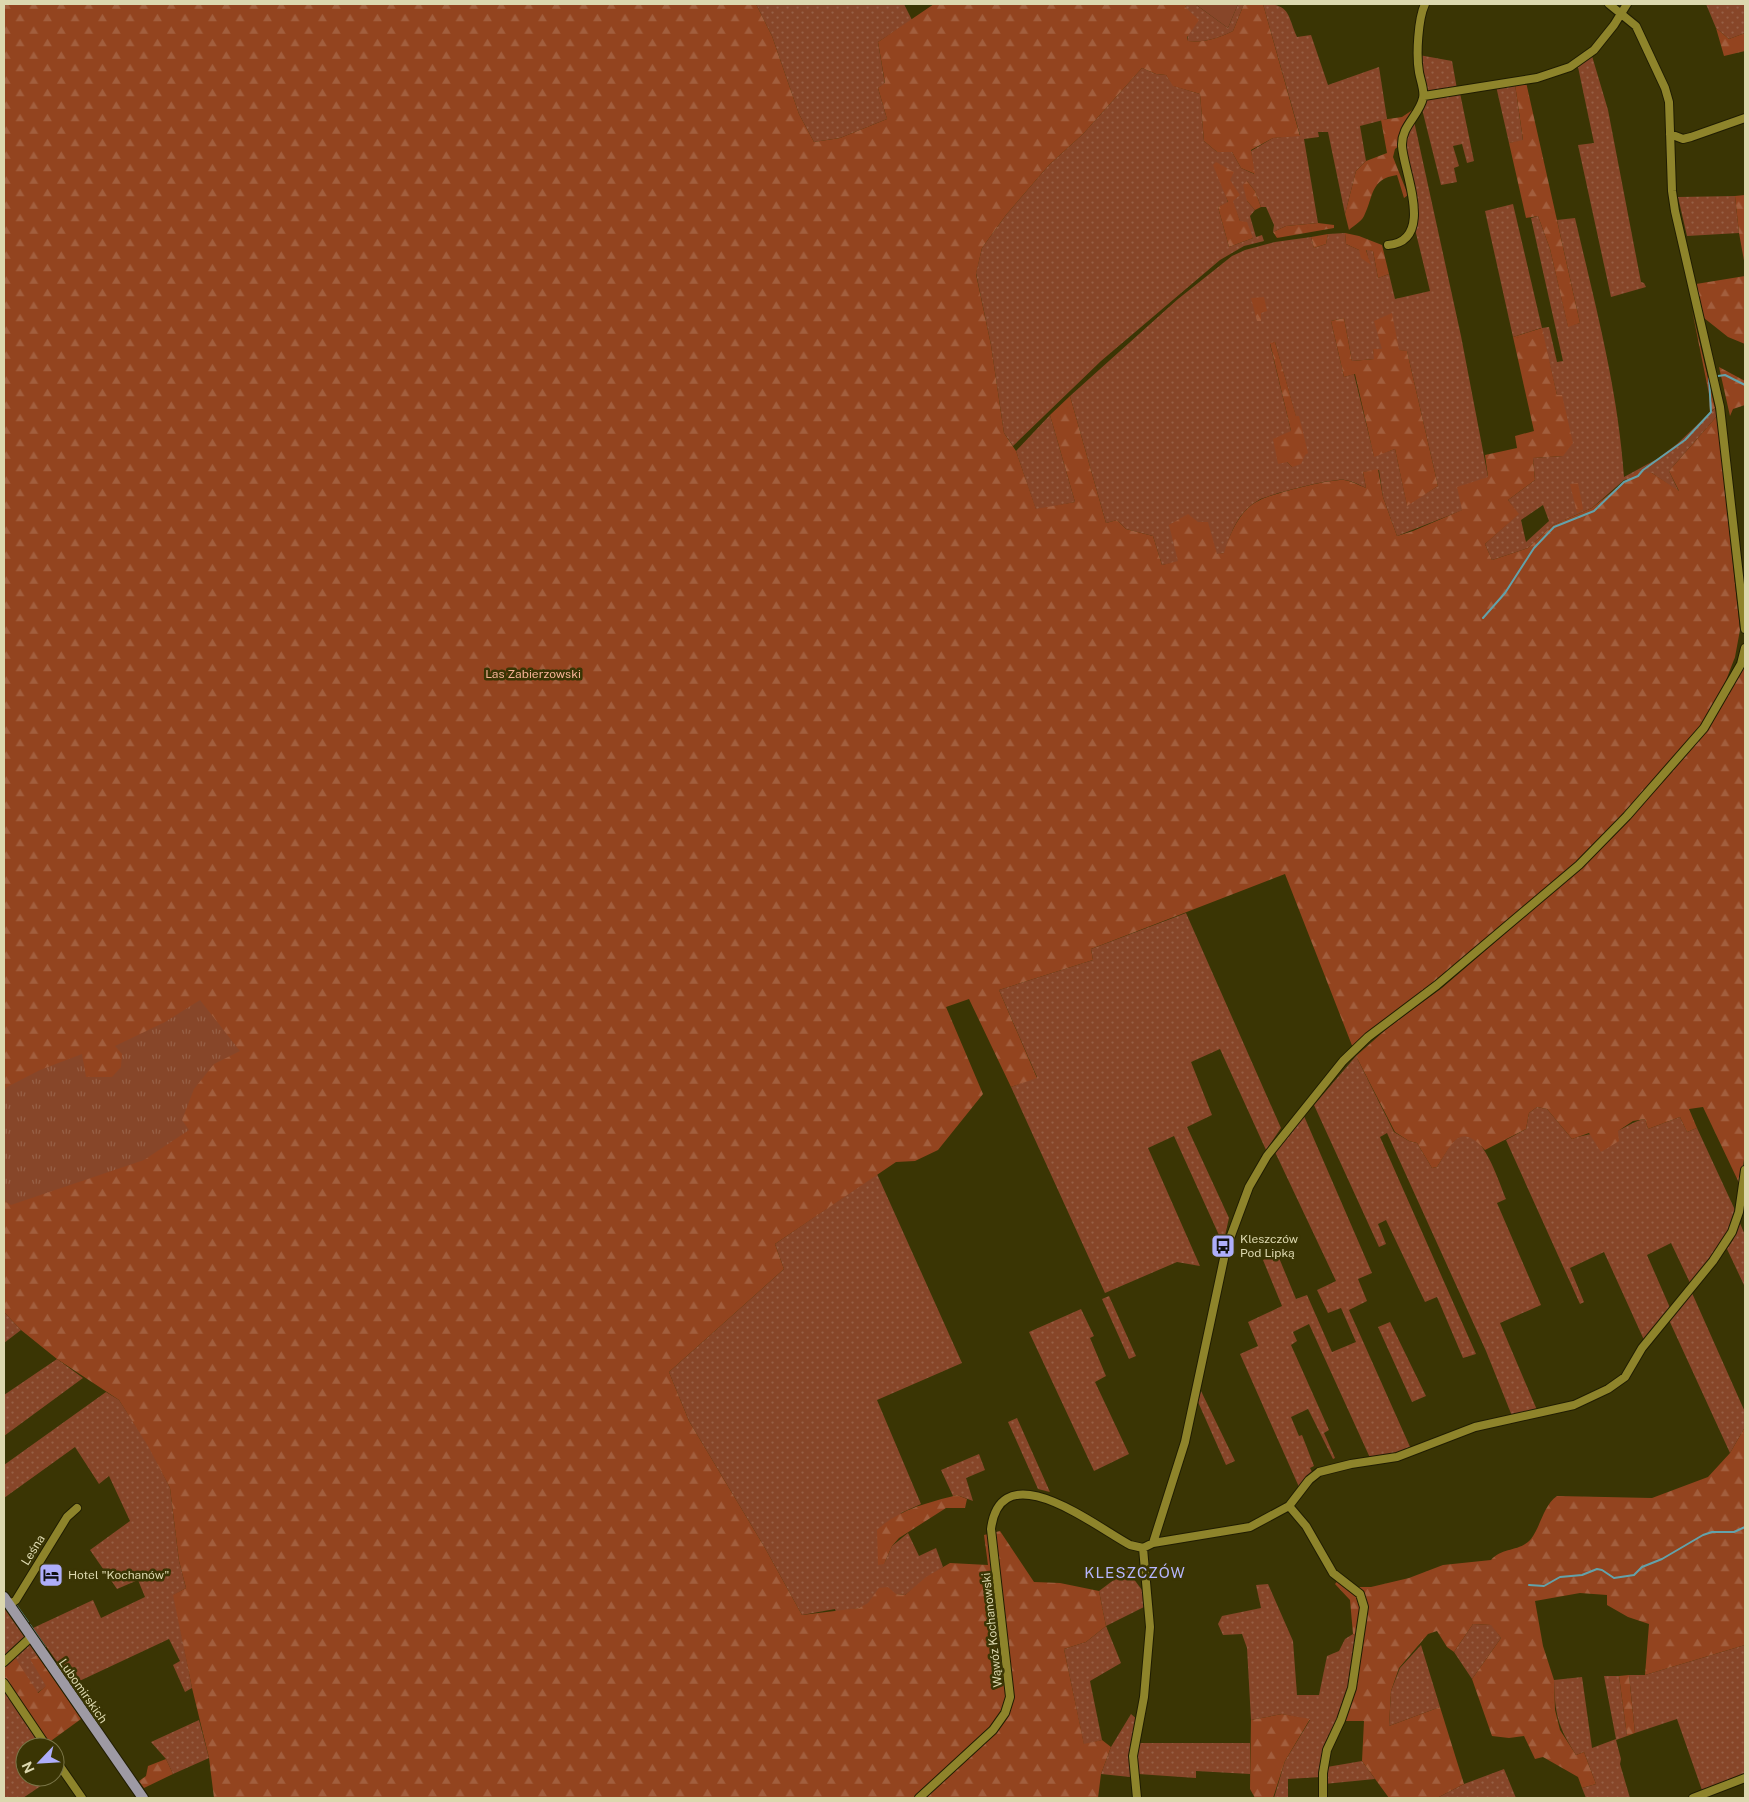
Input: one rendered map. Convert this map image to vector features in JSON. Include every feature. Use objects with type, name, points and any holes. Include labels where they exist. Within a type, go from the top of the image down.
[{"type":"main road","name":"Lubomirskich","points":[[7,1601],[143,1798]]},
{"type":"street","points":[[1388,245],[1395,245],[1404,239],[1412,224],[1413,192],[1401,145],[1407,125],[1417,112],[1424,96],[1418,58],[1422,15],[1425,4]]},
{"type":"street","points":[[1609,4],[1636,26],[1665,88],[1669,102],[1675,211],[1720,407],[1745,629]]},
{"type":"street","points":[[1424,96],[1537,78],[1559,72],[1582,60],[1594,50],[1627,4]]},
{"type":"street","points":[[1670,134],[1683,139],[1745,118]]},
{"type":"street","points":[[1153,1543],[1185,1442],[1226,1249],[1249,1187],[1267,1156],[1343,1061],[1368,1037],[1438,985],[1579,865],[1627,816],[1704,728],[1741,664],[1745,648]]},
{"type":"street","points":[[1137,1798],[1133,1756],[1145,1692],[1150,1627],[1143,1548],[1153,1543],[1250,1526],[1289,1506],[1309,1480],[1319,1472],[1351,1464],[1397,1457],[1475,1427],[1574,1405],[1608,1389],[1625,1377],[1642,1348],[1714,1261],[1732,1232],[1739,1212],[1745,1170]]},
{"type":"street","name":"Wąwóz Kochanowski","points":[[919,1798],[992,1730],[1005,1712],[1010,1697],[991,1529],[993,1513],[1006,1499],[1017,1494],[1036,1494],[1064,1507],[1130,1545],[1143,1548]]},
{"type":"street","points":[[1289,1506],[1306,1526],[1334,1573],[1360,1594],[1364,1607],[1352,1688],[1341,1720],[1330,1740],[1327,1750],[1323,1773],[1323,1798]]},
{"type":"street","name":"Leśna","points":[[7,1601],[16,1600],[67,1517],[77,1508]]},
{"type":"street","points":[[4,1662],[31,1637]]},
{"type":"street","points":[[4,1683],[40,1737]]},
{"type":"street","points":[[65,1773],[82,1798]]},
{"type":"street","points":[[1693,1798],[1745,1778]]},
{"type":"green space","name":"Las Zabierzowski","points":[[4,4],[756,4],[772,36],[799,114],[814,142],[840,138],[887,119],[878,88],[885,83],[878,42],[934,4],[1188,4],[1185,7],[1199,20],[1187,37],[1188,41],[1200,41],[1222,36],[1233,31],[1244,4],[1263,4],[1300,136],[1273,138],[1251,150],[1255,174],[1241,168],[1232,152],[1217,152],[1204,141],[1200,94],[1173,86],[1166,75],[1156,74],[1142,68],[1083,134],[1049,165],[1006,215],[982,248],[976,274],[991,345],[1004,433],[1016,451],[1036,509],[1075,502],[1050,415],[1070,396],[1106,523],[1117,520],[1126,529],[1153,536],[1162,565],[1178,561],[1169,525],[1188,514],[1198,522],[1208,522],[1217,554],[1224,553],[1229,538],[1241,515],[1260,500],[1302,487],[1337,480],[1355,483],[1366,488],[1363,472],[1378,469],[1383,497],[1397,536],[1413,531],[1462,510],[1457,487],[1488,477],[1485,455],[1517,448],[1515,436],[1534,431],[1513,337],[1542,328],[1557,395],[1562,395],[1573,443],[1563,456],[1533,458],[1535,480],[1508,500],[1519,514],[1485,544],[1492,560],[1528,548],[1553,525],[1592,508],[1638,471],[1652,473],[1679,491],[1669,471],[1717,416],[1740,630],[1735,657],[1725,683],[1700,729],[1625,814],[1578,863],[1437,983],[1353,1048],[1285,874],[1091,949],[1093,960],[999,990],[1037,1078],[1011,1087],[969,999],[946,1007],[983,1094],[938,1150],[915,1161],[896,1162],[775,1244],[784,1269],[669,1372],[689,1421],[765,1548],[802,1615],[859,1608],[868,1603],[879,1588],[888,1587],[896,1594],[905,1595],[926,1577],[950,1563],[988,1565],[984,1535],[1000,1531],[1034,1582],[1060,1583],[1099,1591],[1106,1626],[1086,1642],[1064,1649],[1084,1744],[1102,1740],[1111,1747],[1101,1774],[1098,1798],[214,1798],[209,1758],[192,1688],[173,1595],[186,1588],[179,1561],[170,1488],[148,1446],[119,1400],[57,1359],[21,1330],[4,1312]]},
{"type":"green space","points":[[756,4],[904,4],[912,20],[878,42],[885,84],[878,88],[887,119],[840,138],[814,142],[799,114],[772,36]]},
{"type":"green space","points":[[1188,4],[1195,4],[1228,28],[1238,4],[1244,4],[1233,31],[1211,39],[1188,41],[1185,7]]},
{"type":"green space","points":[[1195,4],[1238,4],[1228,28]]},
{"type":"green space","points":[[1263,4],[1272,4],[1283,8],[1289,16],[1297,37],[1311,35],[1328,85],[1379,67],[1387,119],[1360,126],[1366,161],[1356,171],[1345,214],[1328,132],[1318,132],[1319,137],[1304,139],[1318,223],[1286,226],[1273,232],[1274,225],[1266,207],[1261,207],[1255,191],[1247,181],[1247,201],[1255,210],[1250,216],[1256,237],[1262,235],[1264,241],[1244,246],[1220,260],[1101,361],[1013,446],[1004,433],[991,345],[976,273],[982,248],[1006,215],[1049,165],[1083,134],[1142,68],[1156,74],[1166,75],[1174,86],[1200,94],[1204,141],[1217,152],[1232,152],[1241,168],[1254,174],[1251,151],[1273,138],[1300,135]],"holes":[[[1216,162],[1240,221],[1253,238],[1229,247],[1218,207],[1228,203]]]},
{"type":"green space","points":[[1706,4],[1745,4],[1745,33],[1729,39],[1716,28]]},
{"type":"green space","points":[[1716,28],[1729,39],[1745,33],[1745,51],[1724,56]]},
{"type":"green space","points":[[1419,55],[1452,61],[1457,89],[1429,94],[1423,91]]},
{"type":"green space","points":[[1592,56],[1608,110],[1641,282],[1646,287],[1611,297],[1578,145],[1594,143],[1578,67]]},
{"type":"green space","points":[[1526,82],[1580,323],[1568,327],[1550,249],[1538,216],[1526,218],[1509,143],[1523,140],[1515,84]]},
{"type":"green space","points":[[1515,84],[1523,141],[1509,143],[1496,86]]},
{"type":"green space","points":[[1460,93],[1474,161],[1467,163],[1462,144],[1453,146],[1459,166],[1454,168],[1457,182],[1441,185],[1422,109],[1428,99]]},
{"type":"green space","points":[[1414,109],[1416,111],[1400,145],[1395,149],[1393,157],[1408,195],[1404,198],[1397,175],[1382,180],[1374,190],[1363,218],[1349,230],[1345,214],[1356,171],[1366,161],[1387,153],[1381,120],[1402,117]]},
{"type":"green space","points":[[1414,121],[1461,336],[1488,477],[1463,510],[1397,536],[1383,497],[1379,470],[1363,472],[1366,488],[1350,481],[1338,480],[1265,497],[1246,510],[1236,523],[1225,553],[1162,565],[1153,536],[1126,529],[1117,520],[1106,523],[1070,396],[1178,299],[1232,256],[1245,250],[1275,242],[1311,237],[1314,248],[1326,244],[1328,234],[1345,233],[1346,244],[1359,250],[1370,264],[1366,249],[1373,251],[1378,278],[1389,274],[1395,299],[1430,291],[1414,225],[1404,142]],"holes":[[[1344,318],[1352,361],[1375,359],[1373,349],[1407,351],[1438,486],[1407,505],[1395,449],[1374,456],[1354,374],[1344,377],[1331,321]],[[1275,342],[1296,417],[1299,416],[1292,467],[1287,462],[1291,431],[1270,344]]]},
{"type":"green space","points":[[1216,162],[1234,172],[1230,180],[1240,195],[1233,201],[1240,221],[1247,222],[1253,238],[1229,247],[1218,207],[1228,202],[1213,165]]},
{"type":"green space","points":[[1247,181],[1255,191],[1261,207],[1255,210],[1247,201],[1243,185]]},
{"type":"green space","points":[[1745,195],[1745,266],[1735,196]]},
{"type":"green space","points":[[1735,196],[1739,233],[1687,236],[1678,197]]},
{"type":"green space","points":[[1513,204],[1542,328],[1549,327],[1557,362],[1563,361],[1531,218],[1538,216],[1550,249],[1568,326],[1580,323],[1557,220],[1575,218],[1611,379],[1617,412],[1624,477],[1657,459],[1677,444],[1715,408],[1717,416],[1669,471],[1679,492],[1652,473],[1624,480],[1592,508],[1553,525],[1528,548],[1492,560],[1485,544],[1518,514],[1508,500],[1535,480],[1533,458],[1563,456],[1562,395],[1557,395],[1541,328],[1513,337],[1485,211]],"holes":[[[1543,505],[1549,521],[1526,542],[1521,520]]]},
{"type":"green space","points":[[1318,223],[1334,225],[1334,228],[1277,238],[1273,232],[1286,226]]},
{"type":"green space","points":[[1345,233],[1382,245],[1389,274],[1378,278],[1373,251],[1366,250],[1371,265],[1361,258],[1359,250],[1346,244]]},
{"type":"green space","points":[[1328,234],[1326,244],[1314,248],[1311,237]]},
{"type":"green space","points":[[1745,276],[1745,344],[1728,337],[1704,318],[1696,284]]},
{"type":"green space","points":[[1264,297],[1267,311],[1261,313],[1261,321],[1257,321],[1251,298]]},
{"type":"green space","points":[[1692,310],[1715,408],[1710,412],[1709,394]]},
{"type":"green space","points":[[1392,313],[1399,350],[1407,351],[1438,486],[1407,506],[1395,449],[1374,457],[1355,374],[1344,377],[1331,321],[1344,318],[1352,361],[1374,359],[1373,349],[1382,349],[1374,321]]},
{"type":"green space","points":[[1275,342],[1296,416],[1299,416],[1308,453],[1301,464],[1292,467],[1287,462],[1278,464],[1273,439],[1291,431],[1270,343]]},
{"type":"green space","points":[[1719,367],[1745,381],[1745,405],[1733,409],[1730,416]]},
{"type":"green space","points":[[1050,415],[1075,502],[1036,510],[1016,451]]},
{"type":"green space","points":[[1578,483],[1583,509],[1577,513],[1570,484]]},
{"type":"green space","points":[[1745,666],[1745,1153],[1740,1185],[1703,1107],[1689,1109],[1697,1128],[1687,1132],[1680,1117],[1648,1129],[1645,1119],[1633,1121],[1618,1131],[1619,1141],[1601,1152],[1589,1133],[1572,1139],[1547,1109],[1537,1107],[1529,1113],[1526,1129],[1485,1150],[1476,1141],[1463,1136],[1452,1143],[1437,1167],[1432,1168],[1417,1143],[1409,1141],[1395,1132],[1356,1056],[1390,1026],[1442,988],[1582,867],[1633,815],[1706,731]]},
{"type":"green space","points":[[1186,913],[1281,1128],[1266,1150],[1220,1049],[1191,1062],[1212,1115],[1187,1127],[1229,1218],[1223,1244],[1174,1136],[1148,1148],[1200,1266],[1177,1262],[1105,1293],[1011,1087],[1037,1077],[999,990],[1093,960],[1091,949]]},
{"type":"green space","points":[[200,1000],[240,1051],[214,1064],[194,1089],[182,1120],[189,1130],[144,1160],[11,1205],[4,1201],[4,1091],[7,1087],[40,1070],[82,1054],[86,1077],[112,1077],[121,1067],[122,1054],[115,1046],[165,1022]]},
{"type":"green space","points":[[1356,1056],[1394,1132],[1409,1141],[1417,1143],[1432,1168],[1437,1167],[1455,1140],[1464,1136],[1473,1138],[1487,1155],[1506,1199],[1497,1203],[1541,1305],[1500,1323],[1537,1410],[1512,1416],[1486,1351],[1387,1133],[1380,1137],[1476,1354],[1463,1358],[1437,1297],[1425,1302],[1386,1220],[1378,1224],[1386,1244],[1379,1247],[1314,1105]]},
{"type":"green space","points":[[1537,1107],[1547,1109],[1572,1139],[1616,1131],[1636,1121],[1645,1119],[1648,1129],[1680,1117],[1687,1132],[1697,1128],[1735,1210],[1728,1232],[1691,1285],[1671,1243],[1647,1255],[1671,1310],[1644,1340],[1604,1252],[1570,1268],[1584,1302],[1580,1304],[1506,1140],[1526,1129],[1529,1113]]},
{"type":"green space","points":[[1304,1116],[1372,1273],[1358,1279],[1367,1301],[1349,1310],[1411,1449],[1371,1460],[1309,1324],[1293,1332],[1297,1341],[1291,1345],[1329,1430],[1324,1433],[1335,1458],[1333,1459],[1308,1409],[1291,1417],[1299,1436],[1302,1435],[1314,1466],[1310,1468],[1312,1472],[1299,1487],[1240,1354],[1258,1346],[1248,1322],[1282,1306],[1263,1260],[1277,1253],[1296,1299],[1307,1295],[1332,1352],[1356,1342],[1341,1308],[1328,1313],[1317,1290],[1336,1281],[1275,1152]]},
{"type":"green space","points":[[877,1174],[962,1363],[877,1400],[921,1504],[901,1513],[884,1564],[892,1546],[908,1533],[919,1556],[936,1548],[943,1567],[905,1595],[896,1594],[859,1608],[836,1612],[835,1609],[802,1615],[765,1548],[689,1421],[669,1372],[784,1269],[775,1244]]},
{"type":"green space","points":[[1739,1221],[1745,1235],[1744,1285],[1727,1249],[1733,1240]]},
{"type":"green space","points":[[1692,1293],[1745,1412],[1745,1427],[1730,1453],[1669,1320]]},
{"type":"green space","points":[[1109,1296],[1136,1356],[1129,1359],[1102,1299]]},
{"type":"green space","points":[[1081,1309],[1094,1336],[1090,1338],[1106,1376],[1095,1382],[1129,1454],[1094,1471],[1029,1332]]},
{"type":"green space","points":[[4,1312],[21,1330],[4,1343]]},
{"type":"green space","points":[[1390,1322],[1426,1396],[1412,1402],[1378,1327]]},
{"type":"green space","points":[[57,1359],[83,1378],[4,1436],[4,1395]]},
{"type":"green space","points":[[1201,1391],[1235,1461],[1226,1465],[1198,1402]]},
{"type":"green space","points":[[106,1392],[119,1400],[149,1446],[170,1488],[179,1561],[186,1588],[174,1595],[192,1688],[185,1692],[173,1665],[180,1661],[169,1639],[73,1684],[33,1628],[93,1600],[101,1618],[145,1597],[138,1580],[117,1589],[90,1550],[130,1521],[109,1476],[99,1484],[75,1447],[4,1498],[4,1465]]},
{"type":"green space","points":[[1017,1418],[1050,1492],[1038,1489],[1008,1422]]},
{"type":"green space","points":[[1745,1427],[1745,1645],[1645,1675],[1649,1624],[1628,1617],[1607,1605],[1607,1595],[1580,1593],[1535,1601],[1543,1646],[1554,1680],[1555,1710],[1560,1730],[1576,1755],[1584,1752],[1596,1784],[1582,1788],[1578,1777],[1543,1757],[1535,1759],[1524,1736],[1509,1738],[1492,1736],[1472,1679],[1501,1638],[1491,1625],[1473,1624],[1454,1652],[1447,1647],[1437,1631],[1428,1634],[1399,1668],[1391,1691],[1389,1726],[1440,1707],[1464,1784],[1437,1798],[1389,1798],[1362,1761],[1364,1721],[1343,1721],[1359,1639],[1353,1634],[1350,1600],[1335,1584],[1341,1577],[1357,1587],[1371,1587],[1409,1578],[1443,1565],[1491,1560],[1500,1553],[1527,1543],[1531,1539],[1548,1505],[1557,1496],[1652,1498],[1708,1477],[1730,1453]]},
{"type":"green space","points":[[979,1454],[985,1470],[966,1478],[973,1501],[957,1495],[953,1496],[941,1470]]},
{"type":"green space","points":[[957,1495],[967,1499],[965,1508],[946,1508],[899,1538],[892,1546],[884,1564],[878,1565],[877,1530],[905,1512]]},
{"type":"green space","points":[[1127,1570],[1145,1594],[1146,1606],[1106,1626],[1099,1591]]},
{"type":"green space","points":[[1268,1584],[1293,1641],[1297,1695],[1319,1695],[1327,1656],[1339,1651],[1345,1639],[1353,1634],[1359,1639],[1354,1690],[1333,1736],[1329,1734],[1323,1747],[1321,1777],[1288,1779],[1288,1798],[1274,1798],[1285,1761],[1310,1720],[1282,1714],[1251,1720],[1247,1648],[1242,1634],[1223,1635],[1218,1624],[1222,1616],[1261,1608],[1256,1585]]},
{"type":"green space","points":[[4,1608],[37,1655],[31,1659],[47,1686],[37,1693],[33,1729],[38,1726],[45,1737],[15,1737],[15,1787],[39,1787],[23,1798],[4,1798]]},
{"type":"green space","points":[[1473,1624],[1492,1625],[1501,1638],[1472,1679],[1454,1652]]},
{"type":"green space","points":[[1106,1626],[1121,1663],[1090,1681],[1102,1740],[1084,1745],[1064,1649],[1086,1642]]},
{"type":"green space","points":[[1421,1645],[1440,1707],[1389,1726],[1391,1691],[1400,1668]]},
{"type":"green space","points":[[1745,1645],[1745,1776],[1703,1793],[1677,1719],[1635,1733],[1629,1675],[1645,1675]]},
{"type":"green space","points":[[37,1655],[81,1719],[56,1737],[44,1737],[38,1726],[32,1729],[5,1680],[4,1670],[14,1656],[38,1693],[46,1686],[30,1659]]},
{"type":"green space","points":[[1629,1675],[1635,1733],[1627,1736],[1619,1676]]},
{"type":"green space","points":[[1604,1676],[1619,1676],[1627,1736],[1616,1740],[1621,1759],[1620,1764],[1630,1798],[1586,1798],[1582,1788],[1596,1784],[1584,1752],[1576,1755],[1561,1727],[1556,1711],[1554,1680],[1582,1677],[1592,1748],[1616,1739]]},
{"type":"green space","points":[[1131,1714],[1138,1720],[1130,1761],[1130,1777],[1101,1774],[1111,1747]]},
{"type":"green space","points":[[1282,1714],[1310,1719],[1285,1761],[1273,1798],[1255,1798],[1250,1789],[1251,1720]]},
{"type":"green space","points":[[199,1720],[209,1758],[173,1774],[166,1759],[151,1742]]},
{"type":"green space","points":[[1138,1743],[1250,1743],[1250,1774],[1196,1771],[1196,1778],[1138,1774]]},
{"type":"green space","points":[[166,1759],[173,1774],[144,1788],[139,1781],[146,1776],[148,1766]]},
{"type":"green space","points":[[1362,1761],[1375,1779],[1324,1784],[1327,1767]]},
{"type":"green space","points":[[1504,1769],[1516,1798],[1437,1798],[1464,1784]]},
{"type":"waterway","points":[[1718,376],[1725,375],[1745,385]]},
{"type":"waterway","points":[[1483,618],[1505,593],[1534,548],[1554,527],[1594,511],[1624,482],[1638,476],[1643,470],[1685,440],[1711,412],[1709,377]]},
{"type":"waterway","points":[[1529,1585],[1544,1586],[1560,1577],[1582,1575],[1597,1569],[1614,1578],[1634,1575],[1642,1567],[1662,1559],[1703,1535],[1712,1532],[1734,1532],[1745,1527]]},
{"type":"waterway","points":[[16,1605],[28,1622]]},
{"type":"waterway","points":[[30,1625],[45,1647]]},
{"type":"place","name":"Kleszczów Pod Lipką","points":[[1223,1246]]},
{"type":"place","name":"Hotel \"Kochanów\"","points":[[51,1575]]},
{"type":"district","name":"KLESZCZÓW","points":[[1135,1572]]}]
